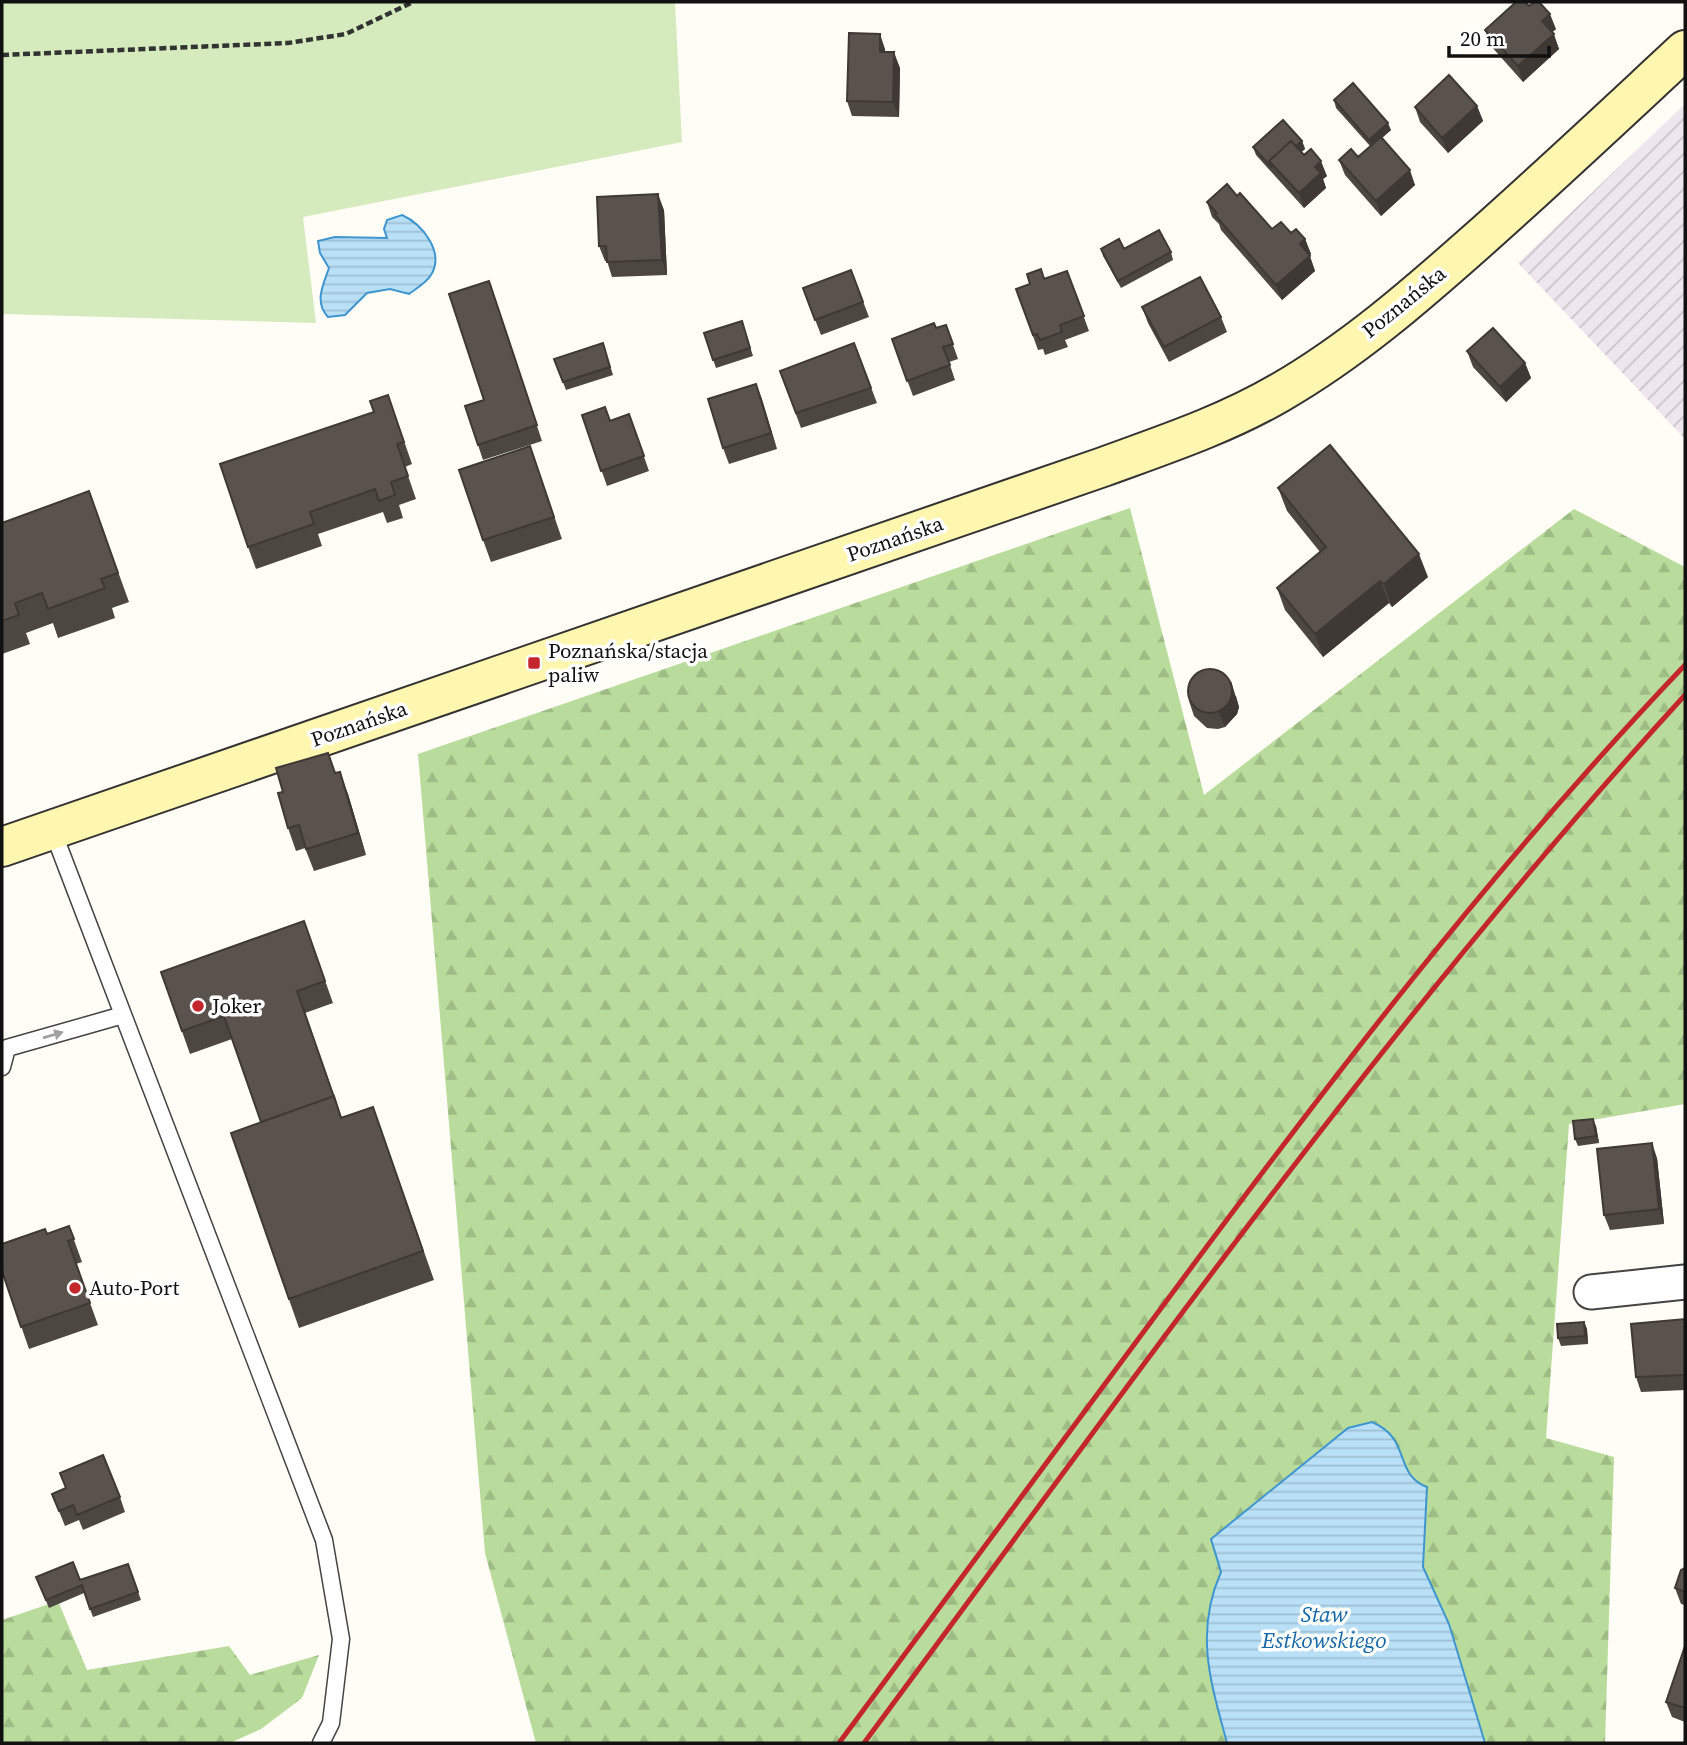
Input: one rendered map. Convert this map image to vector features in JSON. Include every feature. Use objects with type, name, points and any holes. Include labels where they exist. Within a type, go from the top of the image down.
[{"type":"street","name":"Poznańska","points":[[2,847],[1103,467],[1239,414],[1280,393],[1320,367],[1420,292],[1558,169],[1685,50]]},
{"type":"street","points":[[1591,1292],[1685,1282]]},
{"type":"lane","points":[[52,829],[324,1540],[341,1639],[331,1723],[321,1743]]},
{"type":"lane","points":[[2,1067],[7,1048],[123,1015]]},
{"type":"path","points":[[2,55],[288,43],[346,34],[413,2]]},
{"type":"shaded area","points":[[1685,104],[1685,439],[1518,263]]},
{"type":"green space","points":[[2,2],[675,2],[682,142],[303,217],[316,323],[2,314]]},
{"type":"green space","points":[[1130,508],[1204,795],[1574,509],[1685,567],[1685,1104],[1569,1124],[1546,1438],[1614,1457],[1605,1743],[536,1743],[485,1553],[418,754]]},
{"type":"green space","points":[[58,1601],[87,1670],[229,1646],[250,1675],[319,1655],[302,1698],[261,1729],[230,1743],[2,1743],[2,1620]]},
{"type":"water","points":[[402,215],[424,232],[433,248],[435,266],[429,278],[409,294],[390,289],[367,293],[345,315],[328,317],[321,305],[321,299],[329,268],[320,253],[318,241],[335,237],[387,238],[384,229],[387,220]]},
{"type":"water","name":"Staw Estkowskiego","points":[[1372,1422],[1393,1437],[1410,1474],[1427,1487],[1423,1567],[1449,1624],[1485,1743],[1227,1743],[1208,1658],[1208,1616],[1221,1572],[1211,1539],[1348,1428]]},
{"type":"building","points":[[1516,2],[1525,2],[1529,6],[1539,2],[1550,14],[1542,21],[1554,34],[1518,66],[1485,30]]},
{"type":"building","points":[[849,33],[880,34],[880,52],[894,52],[893,102],[847,101]]},
{"type":"building","points":[[1449,75],[1477,106],[1442,138],[1415,107]]},
{"type":"building","points":[[1353,83],[1388,123],[1369,140],[1334,100]]},
{"type":"building","points":[[1283,120],[1302,141],[1296,146],[1291,141],[1269,161],[1272,168],[1253,147]]},
{"type":"building","points":[[1381,137],[1410,170],[1376,201],[1339,160],[1351,149],[1358,157]]},
{"type":"building","points":[[1291,141],[1304,155],[1311,149],[1321,161],[1315,167],[1321,173],[1299,193],[1269,161]]},
{"type":"building","points":[[1227,184],[1237,196],[1240,193],[1272,229],[1281,222],[1291,233],[1296,229],[1305,239],[1300,244],[1310,256],[1276,285],[1215,215],[1217,213],[1207,202]]},
{"type":"building","points":[[658,194],[662,260],[607,262],[606,246],[599,246],[597,197]]},
{"type":"building","points":[[1159,230],[1171,252],[1118,281],[1101,249],[1119,239],[1124,249]]},
{"type":"building","points":[[1041,269],[1044,279],[1067,271],[1084,316],[1060,325],[1062,332],[1040,340],[1037,334],[1033,335],[1016,289],[1030,284],[1027,274]]},
{"type":"building","points":[[851,270],[863,302],[815,320],[803,288]]},
{"type":"building","points":[[1200,277],[1221,317],[1164,347],[1142,307]]},
{"type":"building","points":[[489,281],[537,425],[478,445],[465,406],[484,400],[449,294]]},
{"type":"building","points":[[742,321],[750,348],[713,360],[704,333]]},
{"type":"building","points":[[934,323],[936,328],[946,325],[953,344],[943,347],[950,365],[907,381],[892,339]]},
{"type":"building","points":[[1493,328],[1525,363],[1500,387],[1467,351]]},
{"type":"building","points":[[603,343],[610,367],[563,382],[554,359]]},
{"type":"building","points":[[854,343],[871,388],[796,413],[780,371]]},
{"type":"building","points":[[756,384],[771,433],[723,448],[708,399]]},
{"type":"building","points":[[388,395],[404,442],[397,444],[408,476],[391,482],[395,495],[379,501],[375,489],[310,512],[314,524],[248,547],[220,464],[374,412],[370,401]]},
{"type":"building","points":[[605,407],[610,421],[629,414],[644,456],[601,471],[582,415]]},
{"type":"building","points":[[1330,445],[1419,554],[1384,584],[1380,581],[1315,634],[1277,588],[1326,547],[1278,488]]},
{"type":"building","points":[[530,446],[554,517],[483,540],[459,470]]},
{"type":"building","points":[[89,491],[118,573],[101,579],[105,588],[48,609],[42,593],[15,603],[19,615],[2,621],[2,523]]},
{"type":"building","points":[[1210,669],[1219,670],[1226,675],[1231,682],[1231,700],[1226,707],[1219,712],[1210,713],[1201,712],[1194,707],[1189,700],[1188,691],[1189,682],[1194,675],[1201,670]]},
{"type":"building","points":[[328,753],[335,773],[340,772],[358,833],[306,849],[299,825],[288,828],[278,793],[283,792],[276,768]]},
{"type":"building","points":[[304,921],[325,981],[297,991],[334,1096],[261,1122],[224,1016],[182,1031],[161,972]]},
{"type":"building","points":[[334,1096],[341,1118],[373,1107],[423,1251],[289,1299],[231,1133]]},
{"type":"building","points":[[1593,1119],[1596,1136],[1575,1139],[1573,1121]]},
{"type":"building","points":[[1652,1143],[1659,1209],[1604,1215],[1597,1149]]},
{"type":"building","points":[[69,1226],[74,1239],[68,1241],[90,1303],[21,1327],[2,1271],[2,1244],[45,1229],[47,1234]]},
{"type":"building","points":[[1685,1319],[1685,1375],[1636,1377],[1631,1324]]},
{"type":"building","points":[[1584,1322],[1585,1336],[1558,1338],[1557,1324]]},
{"type":"building","points":[[103,1455],[120,1497],[77,1515],[73,1505],[59,1511],[52,1494],[66,1488],[60,1473]]},
{"type":"building","points":[[73,1562],[80,1580],[128,1564],[138,1592],[90,1609],[82,1585],[46,1600],[36,1577]]},
{"type":"building","points":[[1685,1568],[1685,1592],[1675,1588],[1681,1570]]},
{"type":"building","points":[[1685,1646],[1685,1708],[1666,1702]]},
{"type":"railway","points":[[839,1743],[1221,1227],[1347,1062],[1545,819],[1685,665]]},
{"type":"railway","points":[[864,1743],[1161,1341],[1363,1077],[1467,947],[1574,820],[1685,695]]},
{"type":"place","name":"Poznańska/stacja paliw","points":[[534,663]]},
{"type":"place","name":"Joker","points":[[198,1006]]},
{"type":"place","name":"Auto-Port","points":[[75,1288]]}]
